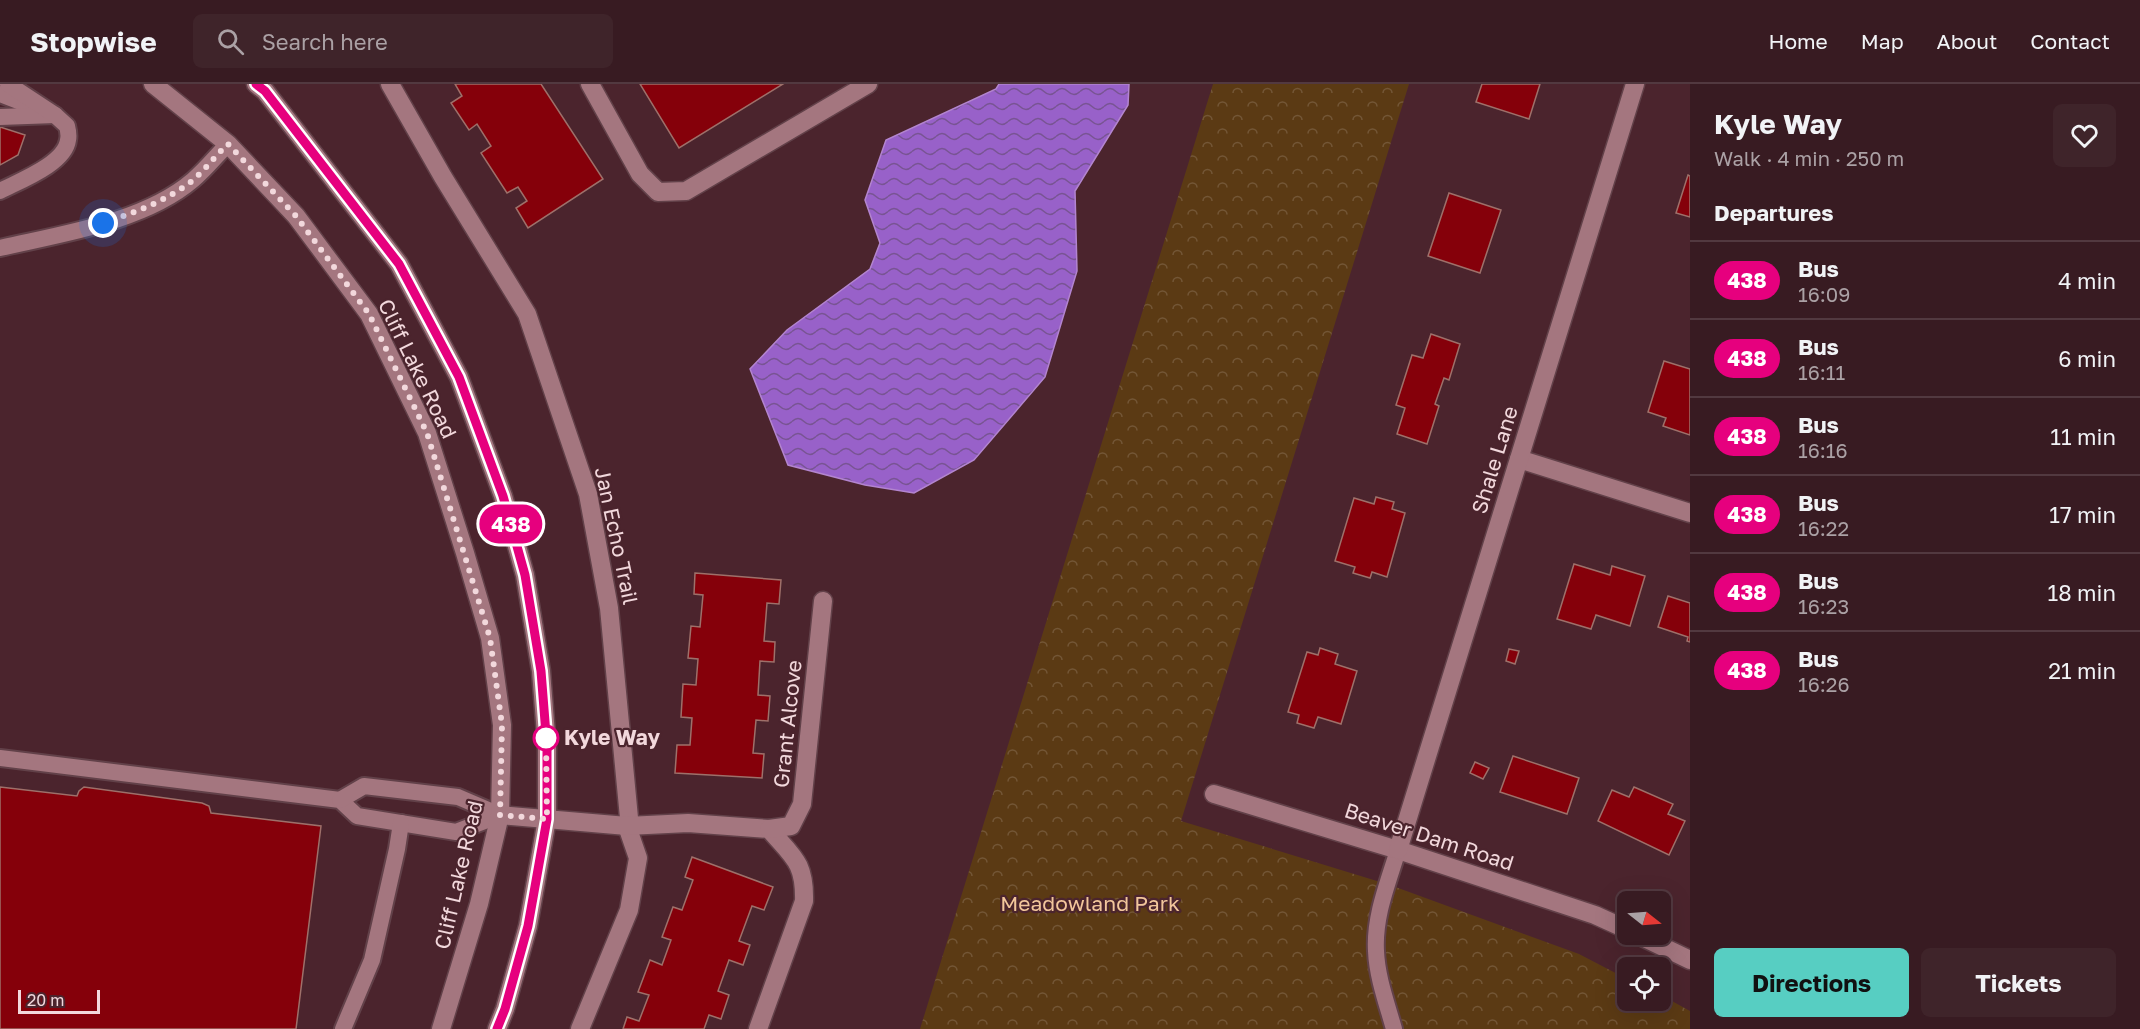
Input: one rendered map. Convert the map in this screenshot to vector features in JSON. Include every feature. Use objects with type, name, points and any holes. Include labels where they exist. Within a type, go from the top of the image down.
[{"type":"street","name":"Cliff Lake Road","points":[[153,84],[228,144],[296,216],[369,314],[427,433],[490,638],[502,725],[500,815],[479,904],[441,1029]]},
{"type":"street","name":"Cliff Lake Road","points":[[256,84],[265,91],[399,264],[459,377],[503,496],[525,575],[541,671],[547,747],[547,819],[528,926],[505,1009],[497,1029]]},
{"type":"street","name":"Jan Echo Trail","points":[[390,84],[442,177],[527,315],[588,494],[609,608],[629,818],[627,826],[638,858],[629,910],[580,1029]]},
{"type":"street","points":[[590,84],[640,174],[658,192],[686,191],[867,84]]},
{"type":"street","name":"Shale Lane","points":[[1398,850],[1635,84]]},
{"type":"street","points":[[1519,459],[1690,513]]},
{"type":"street","name":"Grant Alcove","points":[[769,829],[791,826],[802,804],[823,602]]},
{"type":"street","name":"Beaver Dam Road","points":[[1214,794],[1398,850],[1595,915],[1617,925]]},
{"type":"street","points":[[500,815],[627,826],[688,823],[769,829],[798,862],[804,881],[804,901],[758,1029]]},
{"type":"street","points":[[1659,945],[1690,960]]},
{"type":"lane","points":[[8,84],[55,115]]},
{"type":"lane","points":[[0,191],[39,171],[61,156],[68,142],[67,126],[24,84]]},
{"type":"lane","points":[[0,94],[55,115]]},
{"type":"lane","points":[[0,105],[55,115]]},
{"type":"lane","points":[[0,117],[55,115]]},
{"type":"lane","points":[[0,248],[86,229],[136,213],[171,195],[193,180],[228,144]]},
{"type":"lane","points":[[0,758],[339,800],[357,816],[456,832],[500,815]]},
{"type":"lane","points":[[339,800],[364,786],[458,797],[500,815]]},
{"type":"lane","points":[[343,1029],[372,960],[397,849],[400,823]]},
{"type":"lane","points":[[1394,1029],[1376,951],[1379,913],[1398,850]]},
{"type":"green space","name":"Meadowland Park","points":[[1213,84],[1409,84],[1181,821],[1390,885],[1579,954],[1617,974],[1617,1011],[1671,1011],[1671,1001],[1690,1011],[1690,1029],[920,1029]]},
{"type":"water","points":[[999,84],[1129,84],[1128,105],[1075,191],[1077,271],[1045,377],[974,460],[914,493],[865,485],[788,465],[750,369],[787,330],[870,269],[880,243],[865,200],[886,140],[996,89]]},
{"type":"building","points":[[455,84],[541,84],[603,179],[528,228],[516,208],[527,201],[518,187],[507,193],[481,153],[491,146],[477,124],[469,130],[451,103],[462,96]]},
{"type":"building","points":[[640,84],[783,84],[679,148]]},
{"type":"building","points":[[1482,84],[1540,84],[1529,119],[1476,102]]},
{"type":"building","points":[[0,127],[25,135],[18,155],[0,165]]},
{"type":"building","points":[[1688,175],[1690,176],[1690,217],[1676,213]]},
{"type":"building","points":[[1449,193],[1501,210],[1480,273],[1428,256]]},
{"type":"building","points":[[1431,334],[1460,344],[1449,380],[1444,378],[1435,404],[1439,406],[1427,444],[1397,434],[1405,408],[1396,405],[1412,355],[1423,358]]},
{"type":"building","points":[[1664,361],[1690,369],[1690,435],[1663,426],[1666,418],[1648,412]]},
{"type":"building","points":[[1376,497],[1394,502],[1392,509],[1405,513],[1387,577],[1372,572],[1370,578],[1353,573],[1355,567],[1335,561],[1354,498],[1374,504]]},
{"type":"building","points":[[1574,564],[1610,575],[1612,566],[1645,576],[1630,626],[1596,615],[1591,629],[1557,619]]},
{"type":"building","points":[[695,573],[781,580],[779,604],[767,603],[764,641],[775,642],[774,662],[760,661],[758,695],[770,696],[768,721],[756,720],[753,753],[764,754],[762,778],[675,773],[677,745],[690,745],[692,718],[681,717],[683,684],[696,685],[698,659],[688,658],[691,626],[700,627],[703,595],[694,594]]},
{"type":"building","points":[[1668,596],[1690,603],[1690,642],[1687,641],[1688,637],[1658,627]]},
{"type":"building","points":[[1320,648],[1338,654],[1335,664],[1357,671],[1341,724],[1318,717],[1314,728],[1297,723],[1299,715],[1288,712],[1307,652],[1318,655]]},
{"type":"building","points":[[1509,649],[1519,651],[1515,664],[1506,661]]},
{"type":"building","points":[[1513,756],[1579,778],[1567,814],[1500,792]]},
{"type":"building","points":[[1475,762],[1489,768],[1483,779],[1470,773]]},
{"type":"building","points":[[0,787],[77,796],[84,787],[202,803],[209,806],[211,813],[321,826],[296,1029],[0,1029]]},
{"type":"building","points":[[1634,787],[1673,804],[1668,814],[1685,821],[1669,855],[1598,821],[1612,790],[1629,797]]},
{"type":"building","points":[[692,857],[773,887],[764,910],[752,906],[739,941],[750,945],[743,965],[729,960],[718,991],[729,995],[721,1019],[709,1015],[704,1029],[623,1029],[627,1017],[639,1021],[649,995],[638,992],[650,960],[662,965],[671,940],[662,937],[673,907],[682,910],[693,880],[685,877]]},
{"type":"bus line","name":"438","points":[[256,84],[265,91],[399,264],[459,377],[503,496],[525,575],[541,671],[547,747],[547,819],[528,926],[505,1009],[497,1029]]},
{"type":"place","name":"Kyle Way","points":[[546,738]]},
{"type":"route","points":[[103,223],[136,213],[171,195],[193,180],[228,144],[296,216],[369,314],[427,433],[490,638],[502,725],[500,815],[547,819],[546,738]]}]
